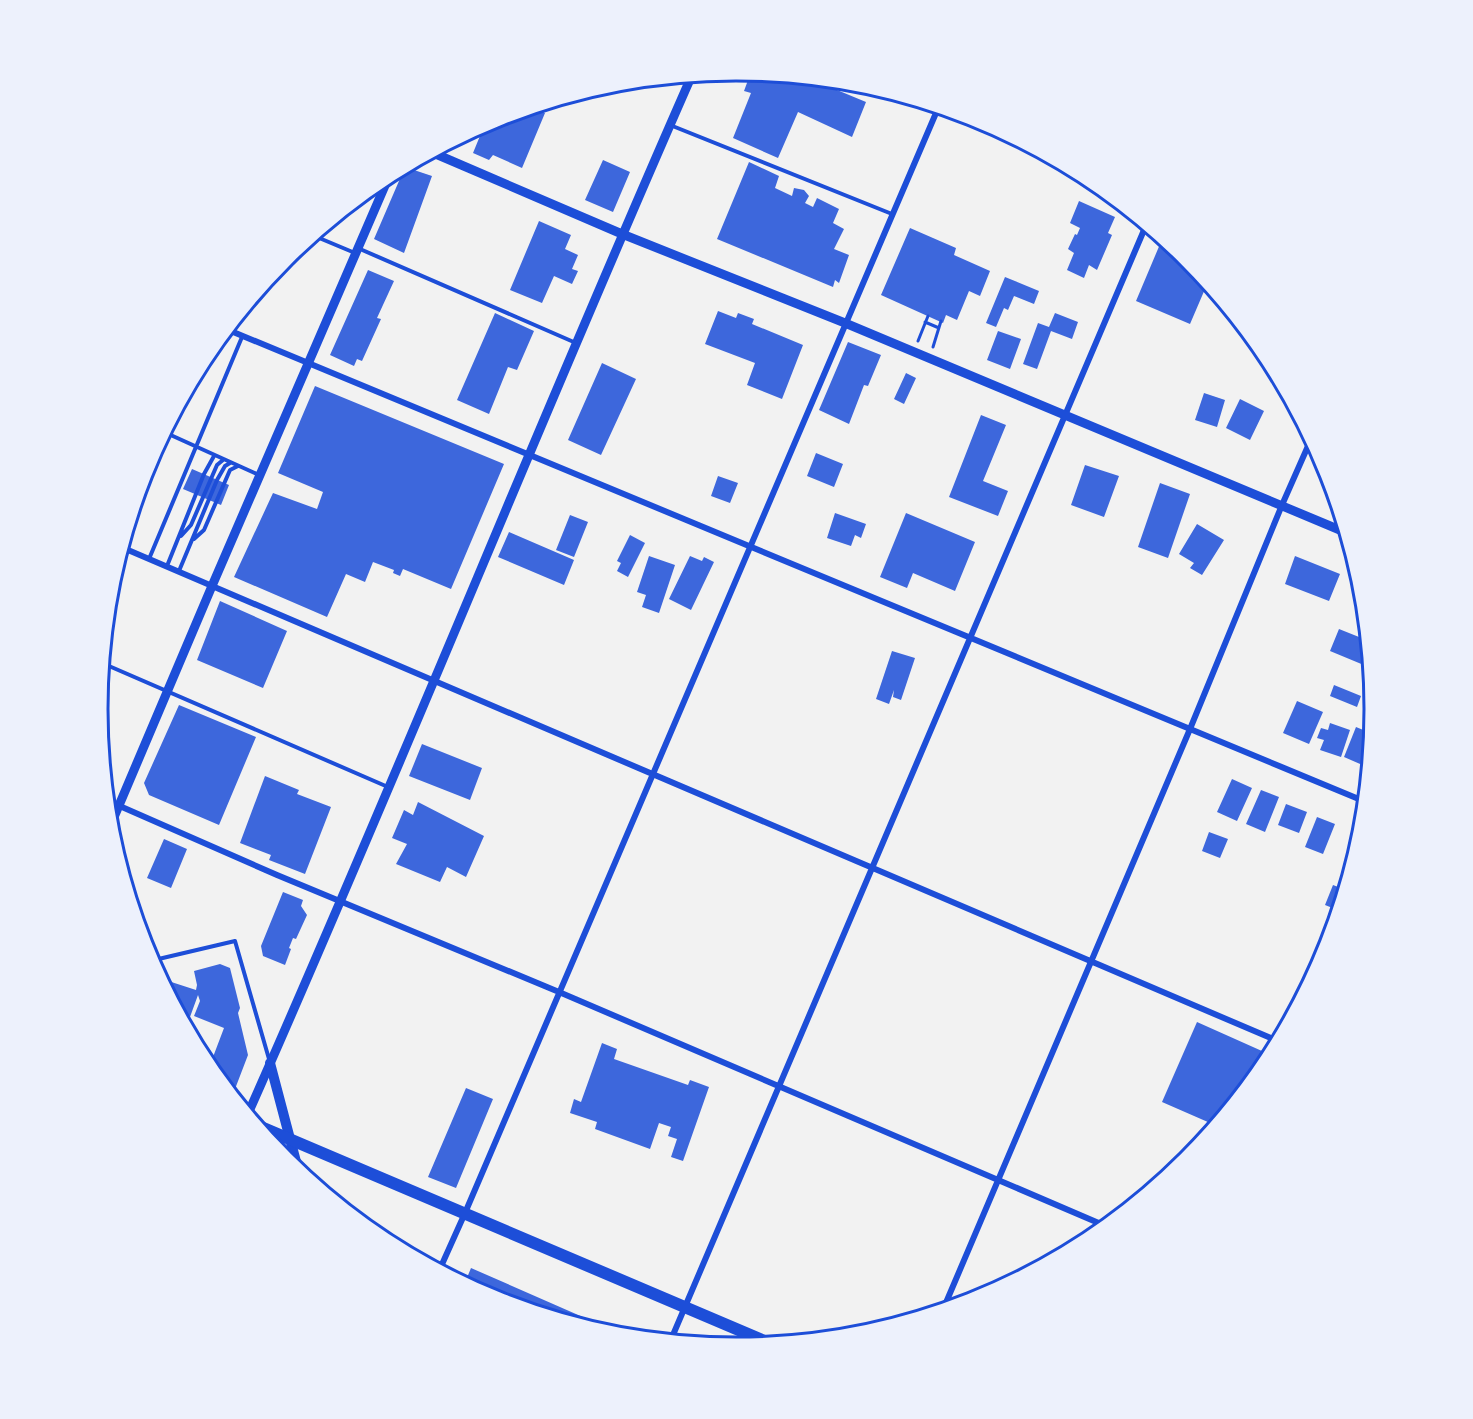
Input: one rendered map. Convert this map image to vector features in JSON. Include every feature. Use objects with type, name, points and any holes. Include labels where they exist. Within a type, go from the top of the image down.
[{"type":"main road","points":[[270,1063],[294,1156]]},
{"type":"main road","points":[[271,1132],[756,1338]]},
{"type":"street","points":[[251,1108],[341,902],[622,234],[689,83]]},
{"type":"street","points":[[442,1264],[934,113]]},
{"type":"street","points":[[440,156],[622,234],[845,323],[1339,529]]},
{"type":"street","points":[[116,812],[383,190]]},
{"type":"street","points":[[673,1335],[1144,231]]},
{"type":"street","points":[[234,333],[1359,799]]},
{"type":"street","points":[[946,1302],[1307,448]]},
{"type":"street","points":[[128,550],[1272,1039]]},
{"type":"street","points":[[115,804],[1098,1223]]},
{"type":"lane","points":[[670,125],[892,214]]},
{"type":"lane","points":[[321,238],[356,250],[576,344]]},
{"type":"lane","points":[[149,559],[242,337]]},
{"type":"lane","points":[[171,437],[259,475]]},
{"type":"lane","points":[[167,567],[204,474],[214,456]]},
{"type":"lane","points":[[178,539],[191,525],[217,465],[223,460]]},
{"type":"lane","points":[[179,572],[217,480],[225,466],[230,463]]},
{"type":"lane","points":[[192,542],[204,530],[230,470],[238,466]]},
{"type":"lane","points":[[109,666],[389,787]]},
{"type":"lane","points":[[160,959],[235,941],[270,1063]]},
{"type":"path","points":[[917,342],[928,316]]},
{"type":"path","points":[[932,349],[940,321]]},
{"type":"path","points":[[925,322],[939,328]]},
{"type":"building","points":[[748,81],[778,82],[837,89],[866,102],[852,137],[798,112],[778,158],[733,138],[751,93],[744,91]]},
{"type":"building","points":[[545,113],[522,168],[493,155],[489,160],[473,153],[480,136],[534,114]]},
{"type":"building","points":[[603,160],[630,172],[613,212],[585,200]]},
{"type":"building","points":[[749,162],[779,176],[775,188],[792,196],[794,188],[804,190],[809,196],[805,203],[813,207],[817,198],[839,209],[833,223],[844,229],[834,249],[849,255],[839,283],[835,280],[833,287],[717,239]]},
{"type":"building","points":[[414,170],[432,176],[404,253],[374,239],[400,179]]},
{"type":"building","points":[[1079,201],[1115,217],[1108,233],[1112,235],[1097,270],[1089,265],[1084,278],[1067,270],[1074,253],[1068,249],[1080,228],[1070,223]]},
{"type":"building","points":[[539,221],[571,235],[565,249],[578,255],[572,269],[578,271],[572,284],[554,276],[542,303],[510,290]]},
{"type":"building","points":[[910,228],[956,248],[954,255],[990,271],[980,296],[969,291],[957,320],[946,315],[943,323],[881,295]]},
{"type":"building","points":[[1160,245],[1204,290],[1190,324],[1136,301]]},
{"type":"building","points":[[368,270],[394,281],[377,318],[381,319],[362,361],[357,359],[354,366],[330,355]]},
{"type":"building","points":[[1005,277],[1039,291],[1034,304],[1014,296],[1008,310],[1004,308],[996,327],[986,323]]},
{"type":"building","points":[[718,311],[736,318],[738,313],[754,319],[752,324],[803,345],[782,399],[747,385],[755,363],[705,344]]},
{"type":"building","points":[[495,313],[534,331],[517,370],[508,367],[489,414],[457,400]]},
{"type":"building","points":[[1055,313],[1078,322],[1072,339],[1051,331],[1037,369],[1023,364],[1038,323],[1049,327]]},
{"type":"building","points":[[998,331],[1021,339],[1010,369],[987,360]]},
{"type":"building","points":[[848,342],[881,355],[868,386],[864,385],[849,424],[819,410]]},
{"type":"building","points":[[602,363],[636,379],[601,455],[568,440]]},
{"type":"building","points":[[906,373],[916,378],[904,404],[894,399]]},
{"type":"building","points":[[315,386],[504,464],[451,589],[403,569],[400,576],[393,573],[394,570],[373,562],[365,582],[346,574],[327,617],[234,577],[273,493],[317,509],[323,492],[278,473]]},
{"type":"building","points":[[1204,393],[1225,400],[1217,427],[1195,420]]},
{"type":"building","points":[[1240,399],[1264,411],[1250,440],[1226,428]]},
{"type":"building","points":[[981,415],[1006,425],[983,481],[1008,491],[998,516],[949,497]]},
{"type":"building","points":[[816,453],[843,464],[834,487],[807,476]]},
{"type":"building","points":[[1085,465],[1119,476],[1104,517],[1071,505]]},
{"type":"building","points":[[192,469],[229,485],[221,505],[183,489]]},
{"type":"building","points":[[718,476],[738,483],[730,503],[711,496]]},
{"type":"building","points":[[1160,483],[1190,494],[1168,558],[1138,547]]},
{"type":"building","points":[[835,513],[866,524],[861,538],[855,535],[851,546],[827,538]]},
{"type":"building","points":[[906,513],[975,542],[955,591],[913,573],[907,588],[880,577]]},
{"type":"building","points":[[570,515],[588,522],[574,557],[556,550]]},
{"type":"building","points":[[1197,524],[1224,540],[1202,575],[1190,568],[1194,563],[1179,554]]},
{"type":"building","points":[[509,532],[574,560],[564,585],[498,557]]},
{"type":"building","points":[[630,535],[645,543],[628,577],[617,571],[621,563],[617,561]]},
{"type":"building","points":[[649,556],[675,565],[659,613],[642,607],[646,595],[637,592]]},
{"type":"building","points":[[690,556],[702,561],[704,557],[714,562],[691,610],[669,599]]},
{"type":"building","points":[[1295,556],[1340,574],[1329,601],[1285,584]]},
{"type":"building","points":[[220,601],[287,631],[263,688],[197,660]]},
{"type":"building","points":[[1339,629],[1359,637],[1361,633],[1364,665],[1330,651]]},
{"type":"building","points":[[892,651],[915,658],[901,700],[893,697],[894,690],[889,704],[876,699]]},
{"type":"building","points":[[1334,685],[1361,696],[1357,707],[1330,696]]},
{"type":"building","points":[[1297,701],[1323,712],[1309,744],[1283,733]]},
{"type":"building","points":[[179,705],[256,737],[219,825],[149,795],[144,783]]},
{"type":"building","points":[[1330,723],[1350,730],[1341,757],[1320,750],[1324,740],[1317,738],[1321,728],[1328,730]]},
{"type":"building","points":[[1356,727],[1364,730],[1363,765],[1344,757]]},
{"type":"building","points":[[422,744],[482,768],[470,800],[409,776]]},
{"type":"building","points":[[265,776],[299,790],[297,794],[331,807],[305,874],[269,860],[271,855],[240,843]]},
{"type":"building","points":[[1232,779],[1252,788],[1237,821],[1217,812]]},
{"type":"building","points":[[1261,790],[1279,797],[1265,832],[1246,824]]},
{"type":"building","points":[[418,802],[484,836],[466,877],[447,867],[440,882],[396,864],[407,844],[392,838],[404,810],[413,815]]},
{"type":"building","points":[[1286,804],[1307,812],[1299,833],[1278,825]]},
{"type":"building","points":[[1317,817],[1335,824],[1323,854],[1305,847]]},
{"type":"building","points":[[1209,832],[1228,839],[1220,858],[1202,851]]},
{"type":"building","points":[[164,839],[187,849],[171,888],[147,878]]},
{"type":"building","points":[[1333,885],[1339,887],[1333,908],[1325,905]]},
{"type":"building","points":[[283,892],[303,900],[301,906],[307,915],[296,939],[293,938],[285,965],[263,956],[261,946]]},
{"type":"building","points":[[220,964],[230,968],[248,1055],[235,1088],[213,1057],[224,1028],[194,1016],[200,1001],[198,995],[189,1019],[171,982],[196,990],[194,971]]},
{"type":"building","points":[[1197,1022],[1264,1052],[1210,1123],[1162,1102]]},
{"type":"building","points":[[602,1043],[617,1049],[614,1059],[688,1085],[690,1080],[709,1087],[683,1161],[671,1157],[677,1139],[668,1136],[671,1127],[659,1123],[650,1149],[595,1129],[597,1122],[570,1113],[574,1099],[581,1102]]},
{"type":"building","points":[[466,1088],[493,1099],[456,1188],[428,1177]]},
{"type":"building","points":[[471,1268],[592,1321],[534,1305],[467,1277]]}]
